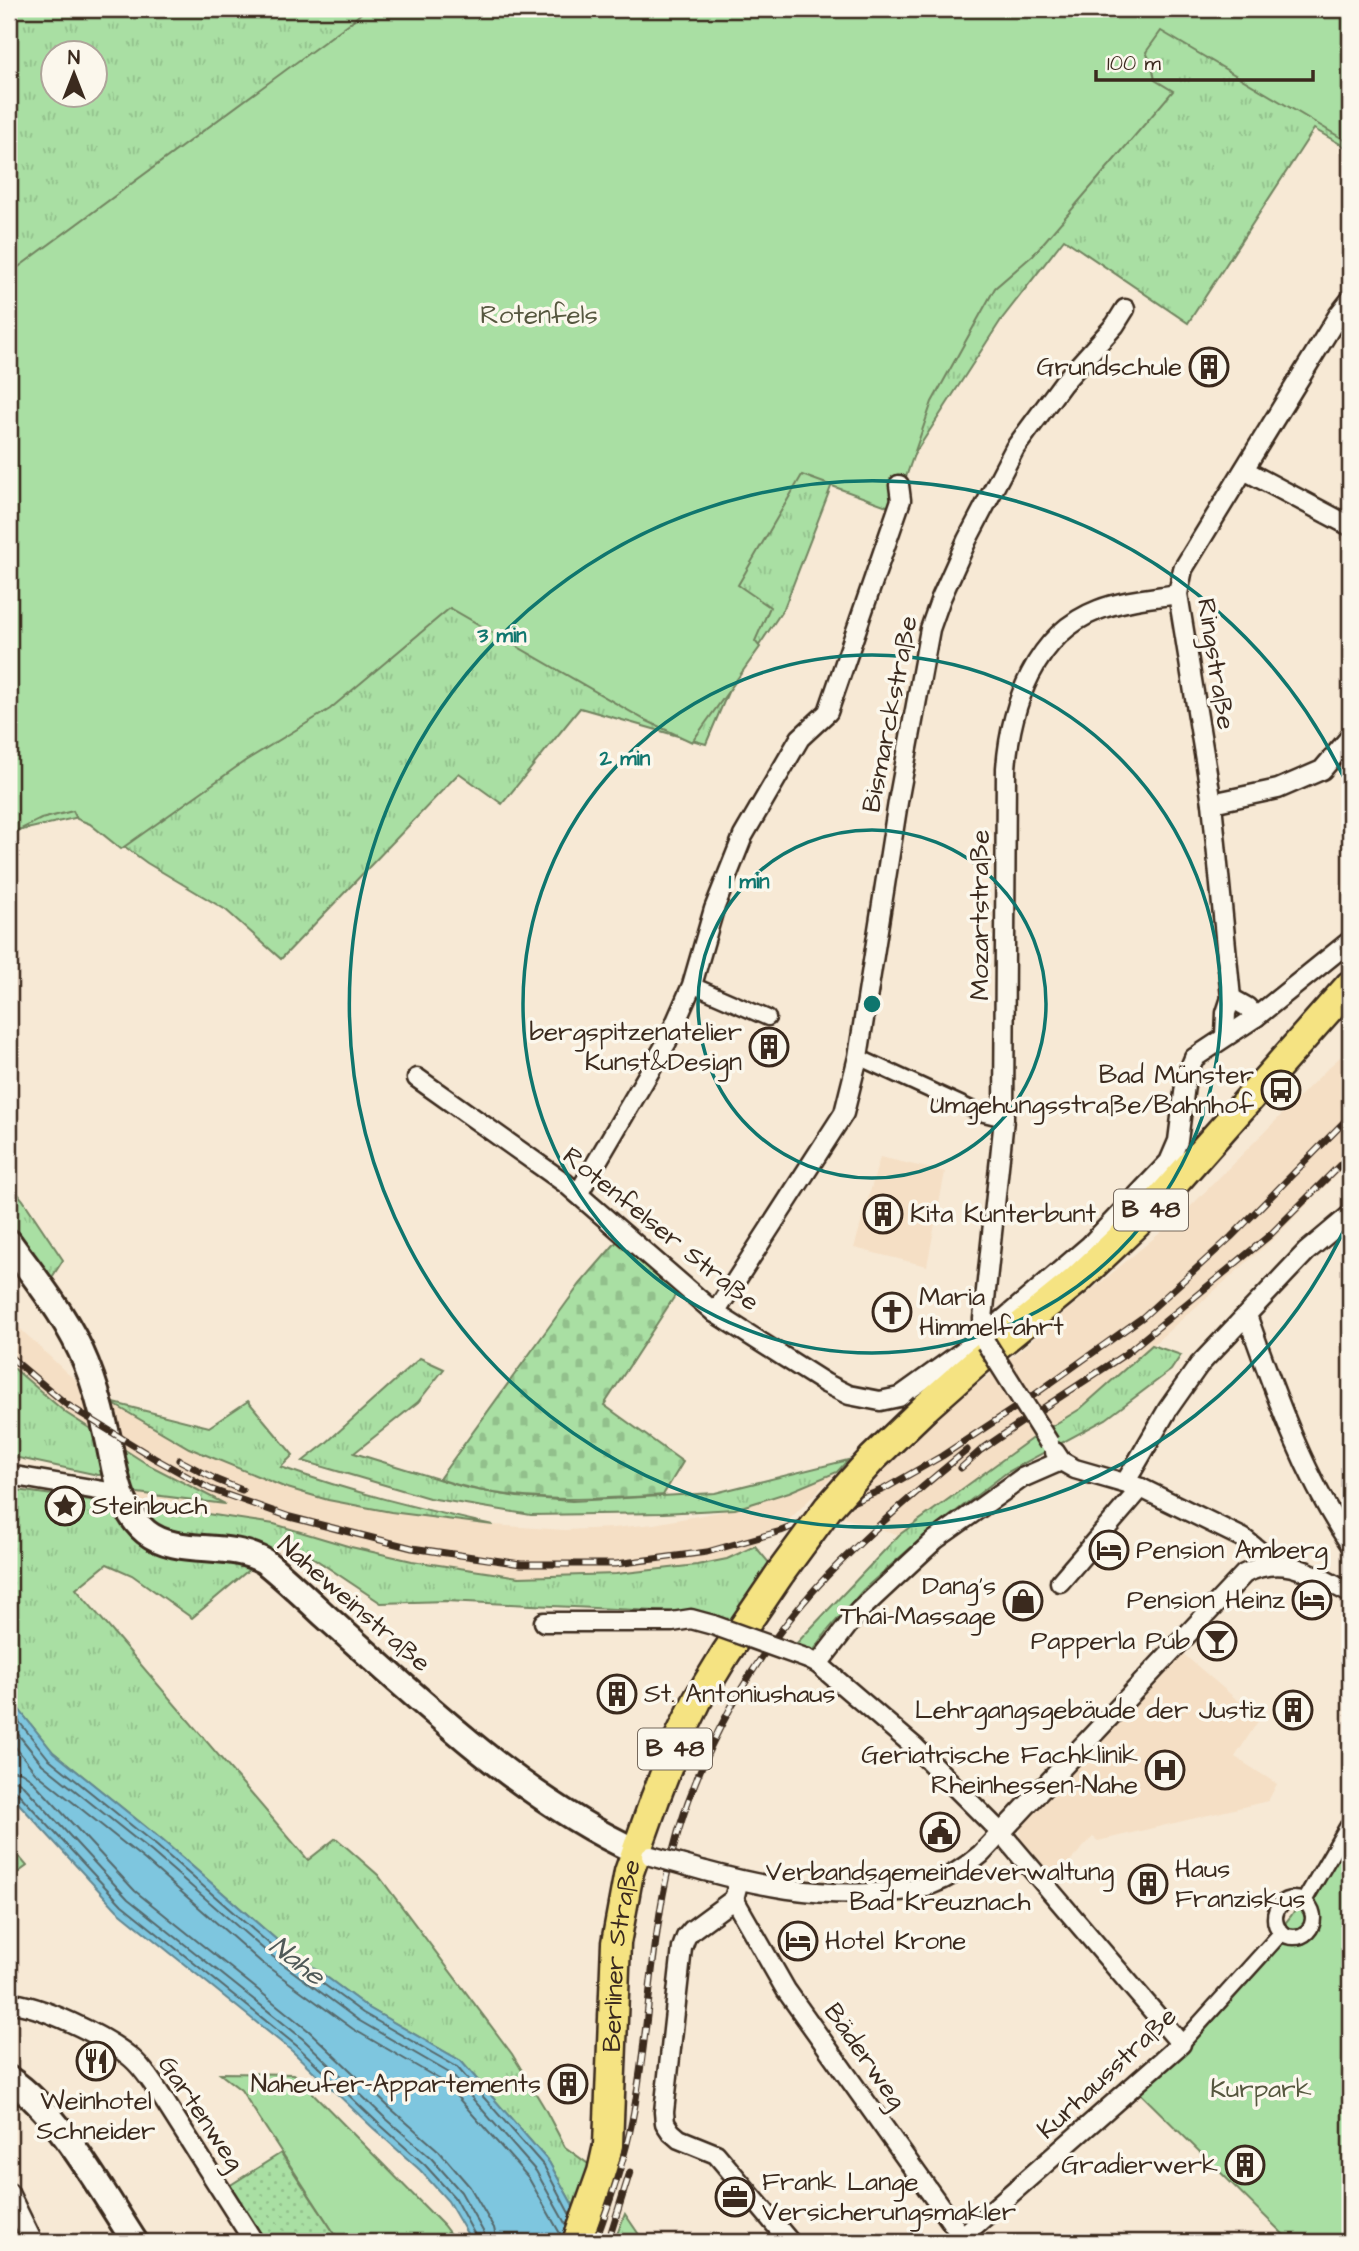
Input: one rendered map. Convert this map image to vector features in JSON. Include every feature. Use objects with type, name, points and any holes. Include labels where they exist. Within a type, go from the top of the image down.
[{"type":"main road","name":"B 48","points":[[644,1853],[678,1740],[698,1699],[781,1572],[828,1508],[872,1459],[925,1408],[1076,1281],[1148,1213],[1350,985]]},
{"type":"main road","name":"Naheweinstraße","points":[[9,1242],[56,1307],[86,1362],[100,1402],[121,1494],[138,1524],[157,1539],[178,1545],[245,1552],[264,1561],[416,1697],[506,1770],[591,1828],[644,1853]]},
{"type":"main road","name":"Berliner Straße","points":[[577,2242],[606,2157],[616,1942],[625,1891],[644,1853]]},
{"type":"main road","points":[[9,2079],[41,2108],[68,2140],[135,2242]]},
{"type":"street","name":"Ringstraße","points":[[1225,1036],[1226,1013],[1231,998],[1212,803],[1178,594],[1183,569],[1350,300]]},
{"type":"street","name":"Bismarckstraße","points":[[715,1313],[844,1113],[858,1057],[898,802],[930,629],[941,598],[967,540],[1015,448],[1063,383],[1115,325],[1125,309]]},
{"type":"street","points":[[1244,470],[1350,526]]},
{"type":"street","points":[[578,1194],[667,1042],[691,985],[714,909],[743,836],[800,738],[828,712],[901,500],[899,485]]},
{"type":"street","name":"Mozartstraße","points":[[985,1339],[984,1307],[1004,1119],[1006,768],[1015,712],[1024,687],[1050,644],[1062,631],[1101,609],[1178,594]]},
{"type":"street","points":[[1212,803],[1279,789],[1322,770],[1350,737]]},
{"type":"street","name":"Rotenfelser Straße","points":[[417,1078],[565,1183],[715,1313],[825,1383],[849,1395],[880,1401],[899,1397],[985,1339],[1090,1245],[1169,1162],[1178,1140],[1184,1090],[1194,1058],[1256,1017],[1350,940]]},
{"type":"street","points":[[691,985],[768,1018]]},
{"type":"street","points":[[1231,998],[1247,1007],[1256,1017]]},
{"type":"street","points":[[858,1057],[980,1113],[1004,1119]]},
{"type":"street","points":[[1060,1582],[1133,1486],[1157,1427],[1199,1365],[1306,1252],[1350,1215]]},
{"type":"street","points":[[1247,1315],[1319,1494],[1350,1544]]},
{"type":"street","points":[[985,1339],[1062,1461],[1075,1469],[1133,1486],[1243,1538],[1259,1551],[1265,1565],[1288,1565],[1350,1593]]},
{"type":"street","points":[[813,1661],[859,1611],[935,1540],[1022,1478],[1062,1461]]},
{"type":"street","points":[[9,1475],[121,1494]]},
{"type":"street","name":"Berliner Straße","points":[[644,1853],[739,1880],[816,1893],[849,1894],[928,1886],[957,1872],[981,1854],[1234,1583],[1244,1574],[1265,1565]]},
{"type":"street","points":[[544,1622],[672,1622],[691,1619],[813,1661],[915,1748],[1001,1832],[1181,2044]]},
{"type":"street","points":[[1304,1901],[1350,1822]]},
{"type":"street","points":[[739,1880],[734,1899],[692,1930],[682,1948],[665,2098],[665,2123],[679,2138],[716,2154],[790,2242]]},
{"type":"street","name":"Bäderweg","points":[[734,1899],[786,1990],[959,2240]]},
{"type":"street","points":[[1290,1899],[1304,1901],[1314,1918],[1308,1931],[1293,1937],[1282,1932],[1276,1920],[1279,1907],[1290,1899]]},
{"type":"street","name":"Kurhausstraße","points":[[959,2240],[1181,2044],[1282,1932]]},
{"type":"street","name":"Gartenweg","points":[[9,2003],[43,2012],[86,2031],[129,2056],[160,2094],[254,2242]]},
{"type":"street","points":[[9,2193],[33,2242]]},
{"type":"shaded area","points":[[1350,1048],[1350,1161],[1273,1239],[1080,1409],[1031,1439],[899,1535],[842,1517],[895,1457],[941,1411],[990,1375],[1184,1213]]},
{"type":"shaded area","points":[[880,1157],[945,1172],[927,1266],[854,1248]]},
{"type":"shaded area","points":[[9,1318],[68,1374],[189,1448],[284,1487],[328,1500],[391,1512],[493,1525],[564,1530],[613,1528],[654,1524],[735,1509],[789,1492],[837,1472],[785,1524],[755,1546],[727,1559],[616,1574],[519,1577],[412,1561],[351,1547],[274,1524],[134,1503],[130,1492],[223,1504],[147,1464],[97,1433],[66,1413],[17,1372],[9,1364]]},
{"type":"shaded area","name":"Geriatrische Fachklinik Rheinhessen-Nahe","points":[[1181,1652],[1236,1699],[1262,1715],[1235,1757],[1277,1784],[1268,1801],[1098,1841],[1093,1837],[1054,1878],[1020,1838],[1021,1826]]},
{"type":"green space","name":"Rotenfels","points":[[9,9],[1350,9],[1350,153],[1347,148],[1314,129],[1188,323],[1064,239],[1001,320],[888,495],[836,474],[784,608],[728,692],[706,744],[580,708],[502,804],[459,773],[281,959],[226,910],[147,863],[83,816],[9,833]]},
{"type":"green space","name":"Rotenfels","points":[[366,9],[1350,9],[1350,132],[1348,142],[1161,31],[1146,52],[1155,80],[1173,91],[1033,255],[995,288],[932,402],[895,509],[802,475],[738,585],[770,607],[755,641],[760,647],[692,742],[645,720],[450,608],[330,709],[245,761],[121,849],[90,824],[77,819],[73,811],[41,819],[13,833],[16,840],[9,847],[9,274]]},
{"type":"green space","points":[[9,1183],[63,1260],[49,1282],[9,1230]]},
{"type":"green space","points":[[619,1239],[680,1288],[604,1405],[683,1462],[663,1495],[578,1499],[522,1497],[439,1479],[580,1284]]},
{"type":"green space","points":[[1152,1345],[1181,1355],[1171,1370],[1106,1419],[1006,1473],[925,1535],[863,1590],[811,1654],[794,1646],[899,1535],[1031,1439],[1080,1409]]},
{"type":"green space","points":[[420,1358],[444,1369],[418,1402],[354,1453],[467,1488],[517,1497],[572,1501],[715,1493],[848,1460],[837,1472],[789,1492],[735,1509],[531,1515],[429,1498],[303,1461]]},
{"type":"green space","points":[[9,1364],[66,1413],[97,1433],[108,1474],[98,1475],[9,1456]]},
{"type":"green space","points":[[248,1401],[293,1455],[281,1467],[386,1499],[493,1525],[391,1512],[328,1500],[284,1487],[189,1448],[110,1402],[209,1427]]},
{"type":"green space","points":[[122,1448],[147,1464],[225,1504],[130,1492]]},
{"type":"green space","points":[[9,1489],[112,1503],[134,1503],[274,1524],[351,1547],[412,1561],[519,1577],[616,1574],[697,1565],[727,1559],[755,1546],[770,1564],[730,1623],[698,1613],[446,1601],[381,1603],[285,1539],[192,1618],[132,1575],[107,1564],[76,1589],[308,1860],[336,1838],[378,1875],[512,2054],[565,2147],[591,2166],[576,2211],[549,2162],[461,2061],[367,2007],[278,1941],[162,1840],[53,1752],[9,1697]]},
{"type":"green space","name":"Kurpark","points":[[1350,1822],[1350,2242],[1291,2242],[1134,2087],[1233,1987],[1291,1916]]},
{"type":"green space","points":[[9,1845],[27,1866],[9,1879]]},
{"type":"green space","points":[[219,2073],[294,2074],[443,2225],[456,2242],[340,2242],[241,2090]]},
{"type":"green space","points":[[281,2153],[340,2242],[265,2242],[229,2186]]},
{"type":"green space","points":[[625,2214],[644,2242],[614,2242]]},
{"type":"water","name":"Nahe","points":[[9,1697],[53,1752],[162,1840],[278,1941],[367,2007],[461,2061],[549,2162],[576,2211],[598,2242],[472,2242],[448,2201],[420,2170],[292,2051],[117,1910],[9,1793]]},
{"type":"railway","points":[[9,1356],[66,1404],[154,1458],[210,1489],[290,1517],[412,1548],[521,1564],[616,1564],[707,1552],[781,1531],[884,1489],[942,1456],[1027,1400],[1143,1317],[1231,1237],[1350,1116]]},
{"type":"railway","points":[[961,1468],[981,1450],[1124,1355],[1270,1235],[1350,1155]]},
{"type":"railway","points":[[595,2242],[616,2182],[632,2121],[658,1923],[674,1846],[689,1798],[709,1751],[732,1706],[787,1622],[855,1548],[967,1450]]},
{"type":"railway","points":[[179,1460],[242,1490]]},
{"type":"railway","points":[[608,2242],[630,2172]]},
{"type":"place","name":"Grundschule","points":[[1209,367]]},
{"type":"place","name":"bergspitzenatelier Kunst&Design","points":[[769,1047]]},
{"type":"place","name":"Bad Münster Umgehungsstraße/Bahnhof","points":[[1281,1090]]},
{"type":"place","name":"Kita Kunterbunt","points":[[883,1214]]},
{"type":"place","name":"Maria Himmelfahrt","points":[[892,1312]]},
{"type":"place","name":"Steinbuch","points":[[65,1506]]},
{"type":"place","name":"Pension Amberg","points":[[1109,1550]]},
{"type":"place","name":"Pension Heinz","points":[[1312,1600]]},
{"type":"place","name":"Dang's Thai-Massage","points":[[1023,1601]]},
{"type":"place","name":"Papperla Pub","points":[[1217,1641]]},
{"type":"place","name":"St. Antoniushaus","points":[[617,1694]]},
{"type":"place","name":"Lehrgangsgebäude der Justiz","points":[[1293,1710]]},
{"type":"place","name":"Geriatrische Fachklinik Rheinhessen-Nahe","points":[[1165,1770]]},
{"type":"place","name":"Verbandsgemeindeverwaltung Bad Kreuznach","points":[[940,1832]]},
{"type":"place","name":"Haus Franziskus","points":[[1148,1884]]},
{"type":"place","name":"Hotel Krone","points":[[798,1941]]},
{"type":"place","name":"Weinhotel Schneider","points":[[96,2061]]},
{"type":"place","name":"Naheufer-Appartements","points":[[568,2084]]},
{"type":"place","name":"Gradierwerk","points":[[1245,2165]]},
{"type":"place","name":"Frank Lange Versicherungsmakler","points":[[735,2197]]}]
